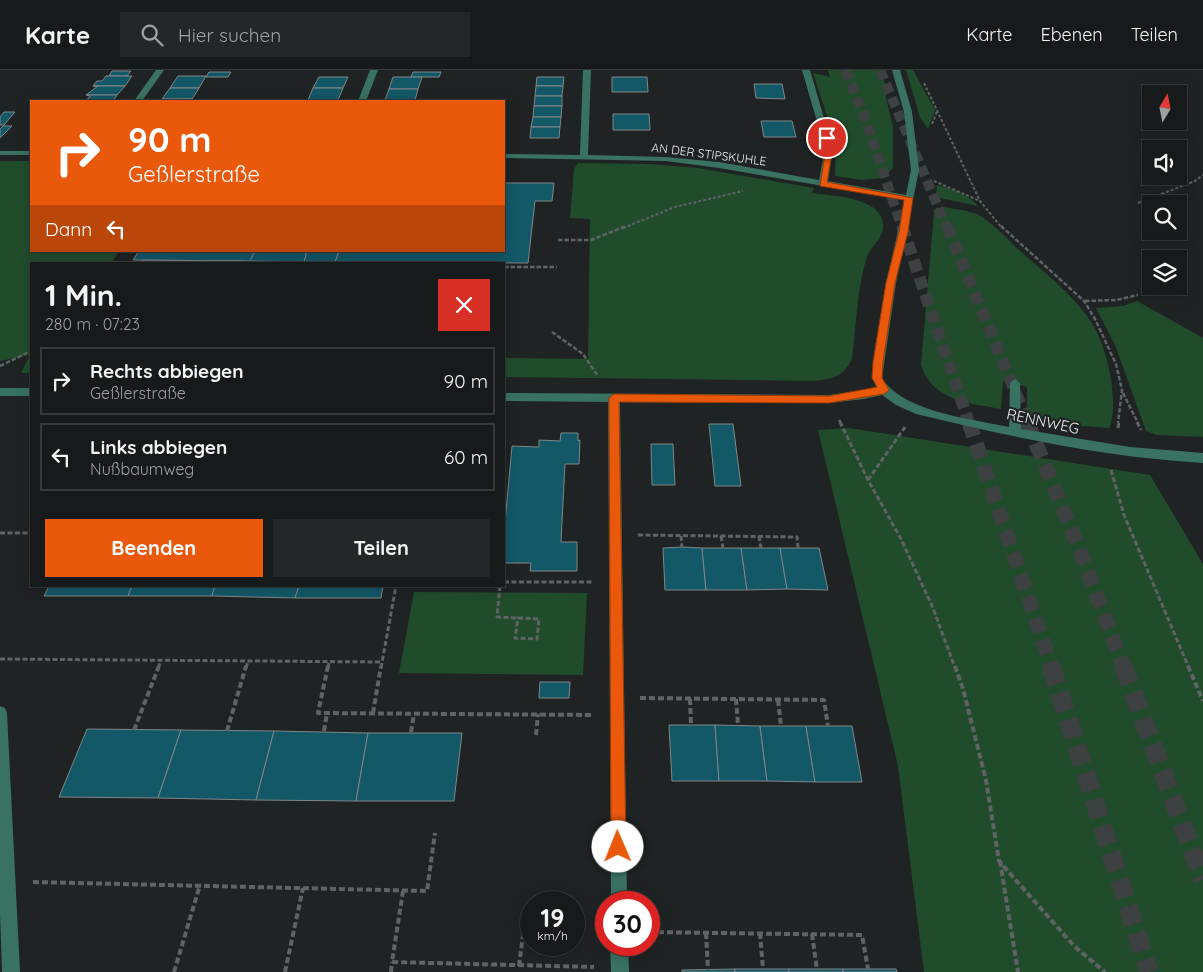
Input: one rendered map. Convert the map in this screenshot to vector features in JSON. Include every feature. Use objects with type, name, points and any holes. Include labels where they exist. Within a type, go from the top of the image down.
[{"type":"street","points":[[139,100],[160,70]]},
{"type":"street","points":[[362,100],[374,70]]},
{"type":"street","points":[[584,156],[587,70]]},
{"type":"street","points":[[806,70],[829,148],[823,184]]},
{"type":"street","points":[[505,397],[829,399],[884,390],[877,378],[878,362],[890,283],[903,232],[915,170],[908,112],[896,70]]},
{"type":"street","points":[[0,153],[30,153]]},
{"type":"street","name":"AN DER STIPSKUHLE","points":[[505,156],[666,159],[909,198]]},
{"type":"street","points":[[1014,384],[1014,432]]},
{"type":"street","name":"RENNWEG","points":[[884,390],[900,402],[916,410],[1014,432],[1105,450],[1153,456],[1203,458]]},
{"type":"street","points":[[0,392],[30,392]]},
{"type":"street","points":[[614,398],[619,891]]},
{"type":"street","points":[[0,713],[11,972]]},
{"type":"street","points":[[619,956],[620,969]]},
{"type":"path","points":[[921,78],[980,202],[996,222],[1084,301],[1107,341],[1116,364],[1122,390],[1144,438]]},
{"type":"path","points":[[932,126],[937,111]]},
{"type":"path","points":[[1138,202],[1195,180],[1203,175]]},
{"type":"path","points":[[558,240],[591,240],[676,207],[790,178]]},
{"type":"path","points":[[934,181],[952,187],[980,202]]},
{"type":"path","points":[[505,267],[556,267]]},
{"type":"path","points":[[1084,301],[1116,300],[1138,295]]},
{"type":"path","points":[[552,332],[583,354],[614,398]]},
{"type":"path","points":[[2,363],[30,351]]},
{"type":"path","points":[[1122,390],[1118,430],[1105,450],[1124,515],[1203,701]]},
{"type":"path","points":[[829,399],[868,480],[902,539],[933,608],[963,689],[986,780],[1018,972]]},
{"type":"path","points":[[868,480],[916,410]]},
{"type":"path","points":[[0,533],[30,533]]},
{"type":"path","points":[[615,535],[797,536],[798,548]]},
{"type":"path","points":[[681,536],[682,548]]},
{"type":"path","points":[[721,536],[722,548]]},
{"type":"path","points":[[759,536],[761,548]]},
{"type":"path","points":[[505,582],[593,582]]},
{"type":"path","points":[[373,713],[396,587]]},
{"type":"path","points":[[500,587],[497,617],[518,618],[539,619],[537,638],[515,638],[518,618]]},
{"type":"path","points":[[0,659],[382,662]]},
{"type":"path","points":[[134,730],[161,660]]},
{"type":"path","points":[[227,731],[248,661]]},
{"type":"path","points":[[329,662],[318,713],[617,715]]},
{"type":"path","points":[[617,698],[824,700],[828,726]]},
{"type":"path","points":[[690,699],[691,725]]},
{"type":"path","points":[[736,699],[738,725]]},
{"type":"path","points":[[778,700],[781,726]]},
{"type":"path","points":[[324,731],[327,713]]},
{"type":"path","points":[[411,732],[414,714]]},
{"type":"path","points":[[536,735],[538,714]]},
{"type":"path","points":[[7,882],[428,891],[435,833]]},
{"type":"path","points":[[1000,860],[1034,903],[1074,946],[1105,972]]},
{"type":"path","points":[[174,972],[200,886]]},
{"type":"path","points":[[285,972],[303,888]]},
{"type":"path","points":[[391,972],[403,891]]},
{"type":"path","points":[[660,932],[862,935],[868,969]]},
{"type":"path","points":[[706,933],[708,970]]},
{"type":"path","points":[[760,934],[763,969]]},
{"type":"path","points":[[812,934],[817,970]]},
{"type":"path","points":[[519,966],[520,956]]},
{"type":"path","points":[[392,962],[620,969]]},
{"type":"path","points":[[506,965],[506,972]]},
{"type":"green space","points":[[828,70],[879,70],[886,85],[886,98],[893,127],[893,168],[883,178],[862,180],[835,176],[836,143],[813,73],[830,77]]},
{"type":"green space","points":[[906,70],[913,70],[935,110],[928,129],[920,117]]},
{"type":"green space","points":[[0,161],[30,161],[30,252],[118,252],[113,261],[30,262],[30,355],[0,361]]},
{"type":"green space","points":[[578,163],[650,164],[698,168],[814,188],[812,193],[857,200],[877,210],[882,218],[883,229],[866,259],[859,296],[852,359],[845,370],[837,376],[815,381],[505,377],[505,358],[588,359],[590,219],[570,218],[574,169]]},
{"type":"green space","points":[[937,185],[965,195],[978,206],[936,197]]},
{"type":"green space","points":[[943,207],[977,214],[988,221],[1058,284],[1086,314],[1098,335],[1107,361],[1113,405],[1109,428],[1071,425],[1027,415],[1027,387],[1003,381],[1001,409],[977,405],[954,398],[943,393],[926,377],[921,365],[934,212],[936,208]]},
{"type":"green space","points":[[1137,301],[1203,338],[1203,437],[1157,435],[1146,431],[1115,345],[1096,308],[1123,306]]},
{"type":"green space","points":[[30,355],[30,373],[21,373]]},
{"type":"green space","points":[[849,428],[1150,475],[1203,564],[1203,972],[924,972],[898,766],[818,430]]},
{"type":"green space","points":[[414,592],[587,593],[583,675],[399,673]]},
{"type":"building","points":[[112,71],[131,71],[127,76],[109,76]]},
{"type":"building","points":[[209,72],[231,72],[228,77],[206,77]]},
{"type":"building","points":[[413,72],[441,72],[439,77],[411,77]]},
{"type":"building","points":[[106,76],[132,76],[125,86],[93,86],[97,81],[102,81]]},
{"type":"building","points":[[178,76],[206,76],[199,88],[170,88]]},
{"type":"building","points":[[319,77],[348,77],[343,88],[313,88]]},
{"type":"building","points":[[393,77],[422,77],[418,89],[389,89]]},
{"type":"building","points":[[537,77],[564,77],[563,86],[536,86]]},
{"type":"building","points":[[612,77],[647,77],[648,92],[612,92]]},
{"type":"building","points":[[754,84],[782,84],[785,99],[756,98]]},
{"type":"building","points":[[98,86],[125,86],[117,95],[86,95]]},
{"type":"building","points":[[536,86],[563,86],[562,96],[535,96]]},
{"type":"building","points":[[170,88],[199,88],[192,99],[162,99]]},
{"type":"building","points":[[313,88],[343,88],[338,100],[308,100]]},
{"type":"building","points":[[389,89],[418,89],[415,100],[385,100]]},
{"type":"building","points":[[86,95],[117,95],[114,100],[87,100],[90,96]]},
{"type":"building","points":[[535,96],[562,96],[562,106],[534,106]]},
{"type":"building","points":[[162,99],[192,99],[176,100]]},
{"type":"building","points":[[534,106],[562,106],[561,117],[533,117]]},
{"type":"building","points":[[4,112],[15,112],[4,125],[0,125],[0,117]]},
{"type":"building","points":[[613,114],[649,114],[650,130],[613,130]]},
{"type":"building","points":[[533,117],[561,117],[560,127],[531,127]]},
{"type":"building","points":[[761,121],[792,121],[796,137],[764,137]]},
{"type":"building","points":[[3,126],[12,126],[0,138],[0,129]]},
{"type":"building","points":[[531,127],[560,127],[559,138],[530,138]]},
{"type":"building","points":[[505,183],[554,183],[552,201],[535,201],[528,263],[335,262],[339,252],[505,252]]},
{"type":"building","points":[[138,252],[254,252],[250,261],[133,260]]},
{"type":"building","points":[[254,252],[307,252],[304,262],[250,261]]},
{"type":"building","points":[[307,252],[339,252],[335,262],[304,262]]},
{"type":"building","points":[[144,260],[245,261],[244,262],[143,262]]},
{"type":"building","points":[[709,424],[733,424],[741,486],[715,486]]},
{"type":"building","points":[[561,433],[578,433],[578,441],[580,440],[579,464],[565,464],[561,542],[577,542],[577,571],[530,571],[531,563],[505,563],[505,523],[512,446],[539,447],[539,440],[560,441]]},
{"type":"building","points":[[651,444],[673,444],[675,485],[652,485]]},
{"type":"building","points":[[663,548],[702,548],[706,590],[665,590]]},
{"type":"building","points":[[702,548],[741,548],[747,590],[706,590]]},
{"type":"building","points":[[741,548],[780,548],[787,589],[747,590]]},
{"type":"building","points":[[780,548],[819,548],[828,590],[787,589]]},
{"type":"building","points":[[48,587],[132,587],[128,596],[44,596]]},
{"type":"building","points":[[132,587],[215,587],[212,596],[128,596]]},
{"type":"building","points":[[215,587],[299,587],[295,598],[212,596]]},
{"type":"building","points":[[299,587],[383,587],[381,598],[295,598]]},
{"type":"building","points":[[540,682],[570,682],[569,698],[539,698]]},
{"type":"building","points":[[669,725],[715,725],[719,781],[672,781]]},
{"type":"building","points":[[715,725],[760,726],[767,781],[719,781]]},
{"type":"building","points":[[760,726],[806,726],[815,782],[767,781]]},
{"type":"building","points":[[806,726],[852,726],[862,782],[815,782]]},
{"type":"building","points":[[87,729],[181,730],[158,798],[59,797]]},
{"type":"building","points":[[181,730],[274,731],[256,800],[158,798]]},
{"type":"building","points":[[274,731],[368,733],[356,801],[256,800]]},
{"type":"building","points":[[368,733],[462,733],[454,801],[356,801]]},
{"type":"building","points":[[735,969],[735,972],[682,972],[682,970]]},
{"type":"building","points":[[735,969],[789,969],[789,972],[735,972]]},
{"type":"building","points":[[789,969],[843,969],[843,972],[789,972]]},
{"type":"building","points":[[843,969],[896,969],[897,972],[843,972]]},
{"type":"tunnel","points":[[845,70],[864,115],[902,228]]},
{"type":"tunnel","points":[[880,70],[947,228]]},
{"type":"tunnel","points":[[902,226],[969,423]]},
{"type":"tunnel","points":[[947,226],[1028,423]]},
{"type":"tunnel","points":[[969,422],[1052,668]]},
{"type":"tunnel","points":[[1027,422],[1077,543],[1124,668]]},
{"type":"tunnel","points":[[1051,666],[1149,972]]},
{"type":"tunnel","points":[[1123,666],[1203,880]]},
{"type":"route","points":[[618,847],[614,398],[829,399],[852,397],[884,390],[877,378],[878,362],[890,283],[903,232],[909,198],[823,184],[829,148],[827,138]]}]
